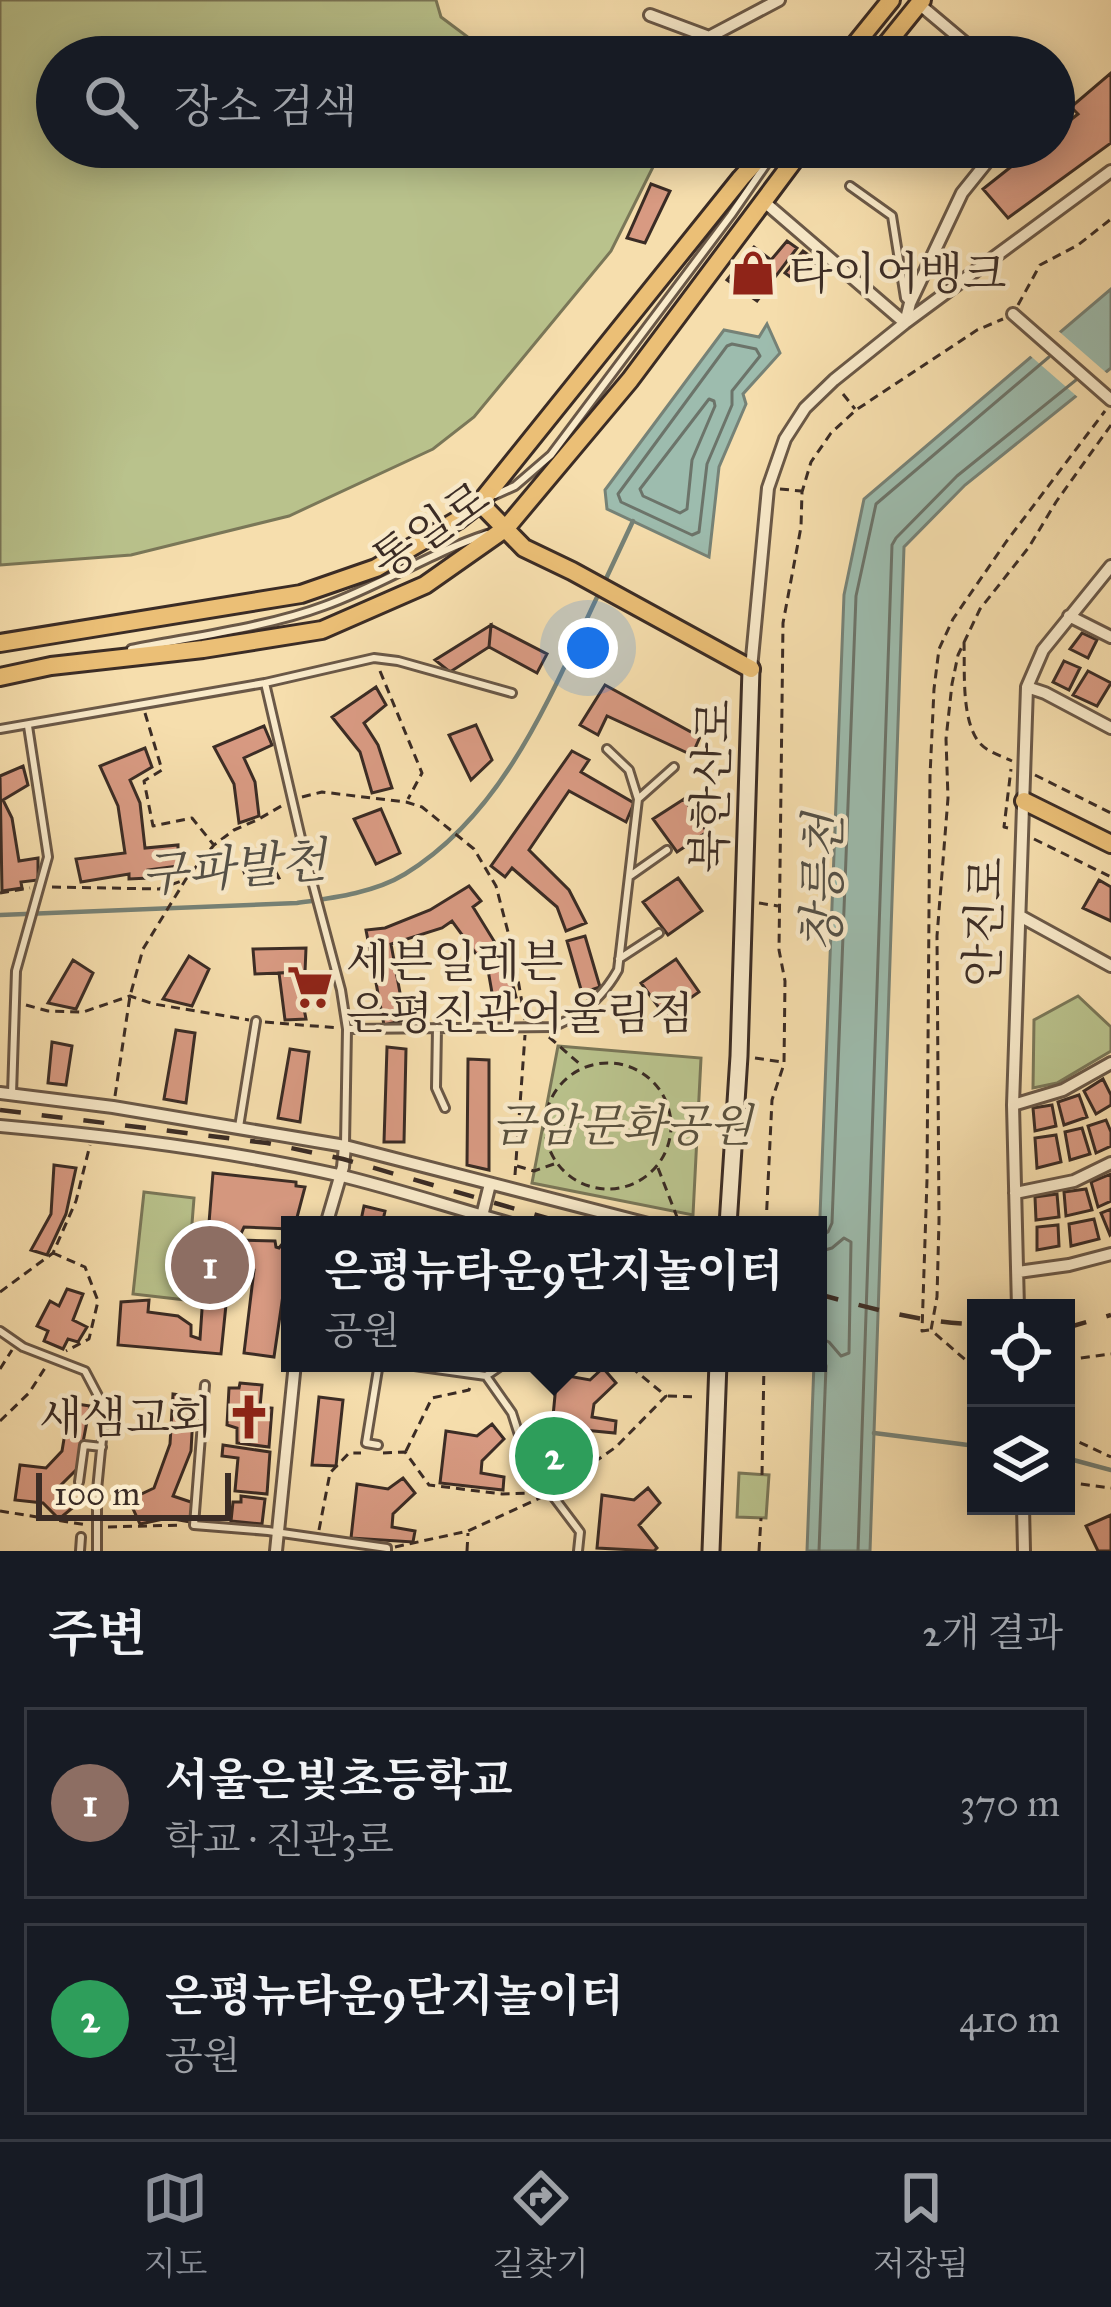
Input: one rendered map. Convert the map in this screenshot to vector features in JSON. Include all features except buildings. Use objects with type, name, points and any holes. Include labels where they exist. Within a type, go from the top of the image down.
[{"type":"main road","points":[[862,36],[891,0]]},
{"type":"main road","points":[[893,36],[920,2]]},
{"type":"main road","name":"통일로","points":[[0,643],[302,594],[376,568],[458,520],[480,503],[752,168]]},
{"type":"main road","name":"통일로","points":[[0,676],[322,631],[425,585],[506,528],[630,380],[787,168]]},
{"type":"main road","name":"북한산로","points":[[480,503],[524,548],[751,669],[739,1056],[729,1216]]},
{"type":"main road","points":[[1024,801],[1111,844]]},
{"type":"main road","points":[[711,1551],[718,1372]]},
{"type":"street","points":[[711,36],[779,0]]},
{"type":"street","points":[[920,2],[958,36]]},
{"type":"street","points":[[650,15],[706,36]]},
{"type":"street","points":[[905,323],[962,194],[982,168]]},
{"type":"street","points":[[751,669],[768,488],[785,439],[805,408],[905,323],[1111,171]]},
{"type":"street","points":[[762,200],[905,323]]},
{"type":"street","points":[[1013,314],[1111,401]]},
{"type":"street","name":"안진로","points":[[1018,1299],[1013,1105],[1027,687],[1043,650],[1111,566]]},
{"type":"street","points":[[1069,616],[1111,637]]},
{"type":"street","points":[[1027,687],[1111,728]]},
{"type":"street","points":[[1020,916],[1111,966]]},
{"type":"street","points":[[1013,1105],[1063,1090],[1111,1063]]},
{"type":"street","points":[[6,1094],[345,1146],[616,1216]]},
{"type":"street","points":[[0,1126],[265,1161],[340,1176],[482,1216],[490,1184]]},
{"type":"street","points":[[329,1216],[345,1146]]},
{"type":"street","points":[[1016,1193],[1074,1181],[1111,1163]]},
{"type":"street","points":[[1018,1271],[1111,1254]]},
{"type":"street","points":[[276,1551],[294,1372]]},
{"type":"street","points":[[1023,1515],[1024,1551]]},
{"type":"lane","points":[[850,186],[892,217],[904,298],[910,303]]},
{"type":"lane","points":[[0,729],[266,683],[374,658],[512,693]]},
{"type":"lane","points":[[266,683],[341,989],[347,1029],[345,1146]]},
{"type":"lane","points":[[6,1094],[16,971],[48,857],[28,724]]},
{"type":"lane","points":[[347,1029],[552,1027],[575,1018],[608,988],[620,959],[638,800],[629,770],[607,749]]},
{"type":"lane","points":[[638,800],[674,766]]},
{"type":"lane","points":[[630,876],[667,850]]},
{"type":"lane","points":[[620,959],[659,933]]},
{"type":"lane","points":[[238,1126],[256,1021]]},
{"type":"lane","points":[[437,1028],[436,1088],[446,1108]]},
{"type":"lane","points":[[0,1331],[17,1344],[85,1371],[105,1409],[97,1551]]},
{"type":"lane","points":[[377,1449],[366,1443],[378,1372]]},
{"type":"lane","points":[[458,1372],[486,1376],[492,1372]]},
{"type":"lane","points":[[486,1376],[512,1413],[528,1462],[580,1532],[578,1551]]},
{"type":"lane","points":[[205,1384],[194,1525],[387,1550]]},
{"type":"lane","points":[[79,1482],[84,1445],[102,1447]]},
{"type":"lane","points":[[80,1551],[81,1537]]},
{"type":"path","points":[[766,1216],[772,1100],[784,1062],[785,981],[779,950],[783,622],[802,527],[802,492],[811,462],[856,410],[977,330],[1013,314],[1040,265],[1078,245],[1111,219]]},
{"type":"path","points":[[843,394],[856,410]]},
{"type":"path","points":[[967,1362],[931,1330],[922,1331],[930,776],[939,649],[953,619],[1006,542],[1111,401]]},
{"type":"path","points":[[931,1330],[939,1221],[937,936],[952,684],[958,655],[980,608],[1029,547],[1111,425]]},
{"type":"path","points":[[780,489],[802,492]]},
{"type":"path","points":[[770,623],[783,622]]},
{"type":"path","points":[[964,640],[964,688],[978,742],[1012,761],[1004,826]]},
{"type":"path","points":[[374,658],[422,773],[406,802]]},
{"type":"path","points":[[143,706],[162,770],[144,781],[153,826],[192,818],[214,845]]},
{"type":"path","points":[[1039,777],[1111,813]]},
{"type":"path","points":[[444,824],[469,844],[496,886],[513,951],[526,1028],[514,1183]]},
{"type":"path","points":[[1036,841],[1111,877]]},
{"type":"path","points":[[0,893],[40,888],[158,890],[186,879]]},
{"type":"path","points":[[114,1099],[130,996],[143,949],[174,899]]},
{"type":"path","points":[[759,902],[780,906]]},
{"type":"path","points":[[14,1002],[48,1011],[82,1012],[130,996],[256,1021],[347,1029]]},
{"type":"path","points":[[539,1028],[584,1068]]},
{"type":"path","points":[[755,1058],[784,1062]]},
{"type":"path","points":[[602,1063],[620,1064],[638,1070],[664,1095],[670,1113],[667,1150],[643,1179],[606,1189],[570,1176],[557,1162],[545,1127],[555,1092],[568,1078],[602,1063]]},
{"type":"path","points":[[0,1292],[53,1253],[76,1201],[90,1144]]},
{"type":"path","points":[[516,1166],[535,1171],[557,1162]]},
{"type":"path","points":[[657,1166],[677,1216]]},
{"type":"path","points":[[0,1421],[29,1393],[52,1358],[89,1340],[98,1301],[85,1267],[53,1253]]},
{"type":"path","points":[[0,1369],[17,1344]]},
{"type":"path","points":[[1075,1359],[1111,1354]]},
{"type":"path","points":[[637,1372],[666,1396],[698,1397]]},
{"type":"path","points":[[762,1475],[764,1372]]},
{"type":"path","points":[[405,1453],[431,1398],[469,1390],[473,1374]]},
{"type":"path","points":[[387,1550],[468,1532],[550,1493],[616,1447],[666,1396]]},
{"type":"path","points":[[1075,1440],[1111,1457]]},
{"type":"path","points":[[377,1449],[405,1453],[429,1485],[550,1493]]},
{"type":"path","points":[[317,1538],[330,1473],[349,1453],[363,1453]]},
{"type":"path","points":[[1075,1483],[1111,1488]]},
{"type":"path","points":[[759,1551],[761,1518]]},
{"type":"path","points":[[467,1551],[468,1532]]},
{"type":"green space","points":[[0,0],[436,0],[441,17],[466,36],[36,36],[36,168],[652,168],[611,251],[474,417],[433,449],[289,516],[131,555],[0,565]]},
{"type":"green space","points":[[1078,996],[1111,1027],[1111,1051],[1057,1083],[1033,1088],[1034,1020]]},
{"type":"green space","name":"금암문화공원","points":[[558,1046],[701,1058],[693,1215],[532,1183]]},
{"type":"green space","points":[[144,1192],[194,1198],[186,1300],[133,1294]]},
{"type":"green space","points":[[739,1473],[769,1475],[766,1518],[737,1517]]},
{"type":"water","points":[[1111,289],[1111,368],[965,485],[904,547],[870,1551],[807,1551],[814,1372],[827,1372],[827,1216],[820,1216],[844,595],[864,499]]},
{"type":"water","points":[[767,324],[780,353],[743,394],[746,404],[719,467],[709,557],[607,509],[605,490],[724,330],[759,337]]},
{"type":"pier","points":[[1055,328],[1110,376],[1080,399],[1026,352]]},
{"type":"waterway","name":"구파발천","points":[[604,583],[633,521]]},
{"type":"waterway","name":"구파발천","points":[[0,915],[297,903],[366,890],[405,874],[440,849],[498,785],[543,710],[599,593]]},
{"type":"waterway","points":[[874,1433],[967,1445]]},
{"type":"waterway","points":[[1075,1460],[1111,1470]]},
{"type":"railway","points":[[0,1110],[267,1143],[343,1159],[540,1216]]},
{"type":"railway","points":[[827,1296],[916,1318],[967,1324]]},
{"type":"railway","points":[[1075,1325],[1111,1315]]},
{"type":"place","name":"타이어뱅크","points":[[753,273]]},
{"type":"place","name":"세븐일레븐 은평진관어울림점","points":[[310,987]]},
{"type":"place","name":"서울은빛초등학교","points":[[210,1265]]},
{"type":"place","name":"새샘교회","points":[[249,1417]]},
{"type":"place","name":"은평뉴타운9단지놀이터","points":[[554,1456]]},
{"type":"water label","name":"창릉천","points":[[822,883]]}]
